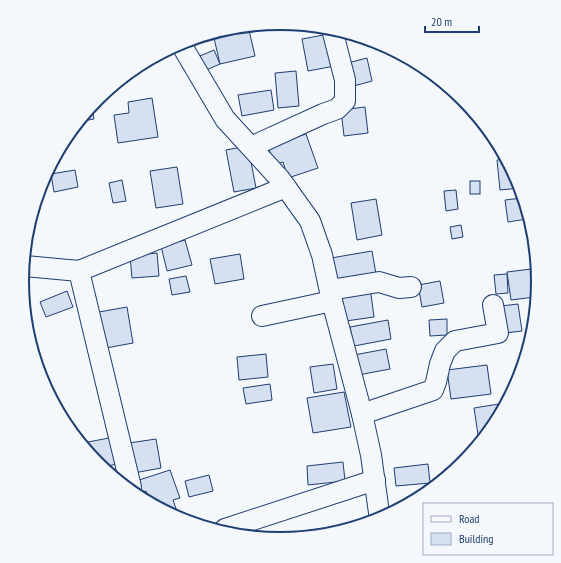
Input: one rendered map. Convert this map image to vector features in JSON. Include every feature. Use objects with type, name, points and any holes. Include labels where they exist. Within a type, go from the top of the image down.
[{"type":"street","points":[[251,147],[337,109],[345,101],[345,80],[334,36]]},
{"type":"street","points":[[184,49],[225,119],[286,187],[310,221],[322,255],[362,414],[375,480],[379,513]]},
{"type":"street","points":[[30,266],[79,271],[286,187]]},
{"type":"street","points":[[79,271],[130,483]]},
{"type":"street","points":[[262,316],[379,282],[398,288],[411,287]]},
{"type":"street","points":[[362,414],[433,390],[445,351],[454,341],[498,334],[493,305]]},
{"type":"street","points":[[229,528],[375,480]]},
{"type":"building","points":[[249,32],[255,56],[220,64],[214,39]]},
{"type":"building","points":[[329,35],[335,66],[308,71],[302,39]]},
{"type":"building","points":[[214,50],[220,64],[206,70],[200,56]]},
{"type":"building","points":[[367,58],[372,81],[350,87],[344,64]]},
{"type":"building","points":[[296,71],[299,106],[278,108],[275,73]]},
{"type":"building","points":[[271,90],[274,110],[242,116],[238,95]]},
{"type":"building","points":[[152,98],[158,137],[118,143],[114,115],[129,113],[128,102]]},
{"type":"building","points":[[365,107],[368,133],[344,136],[341,110]]},
{"type":"building","points":[[93,114],[94,119],[88,120]]},
{"type":"building","points":[[306,134],[318,168],[288,178],[283,162],[274,165],[268,146]]},
{"type":"building","points":[[248,146],[256,188],[234,192],[226,150]]},
{"type":"building","points":[[497,160],[500,160],[514,189],[500,190]]},
{"type":"building","points":[[177,167],[183,204],[156,208],[150,171]]},
{"type":"building","points":[[75,170],[78,187],[54,192],[52,177],[53,174]]},
{"type":"building","points":[[122,180],[126,201],[113,203],[109,183]]},
{"type":"building","points":[[470,181],[480,181],[480,194],[470,194]]},
{"type":"building","points":[[456,190],[458,209],[446,211],[444,191]]},
{"type":"building","points":[[518,198],[524,219],[508,222],[505,200]]},
{"type":"building","points":[[376,199],[382,235],[357,240],[351,203]]},
{"type":"building","points":[[461,225],[463,237],[452,239],[450,227]]},
{"type":"building","points":[[185,240],[192,265],[167,271],[161,246]]},
{"type":"building","points":[[372,251],[376,274],[335,281],[331,258]]},
{"type":"building","points":[[157,253],[159,276],[132,278],[130,256]]},
{"type":"building","points":[[240,254],[244,279],[215,284],[210,259]]},
{"type":"building","points":[[531,269],[531,297],[511,300],[507,272]]},
{"type":"building","points":[[507,274],[508,293],[496,294],[494,275]]},
{"type":"building","points":[[186,276],[190,292],[172,295],[169,279]]},
{"type":"building","points":[[440,281],[444,303],[422,307],[418,285]]},
{"type":"building","points":[[370,287],[374,317],[346,321],[341,291]]},
{"type":"building","points":[[67,291],[73,307],[46,317],[40,302]]},
{"type":"building","points":[[518,304],[522,331],[505,333],[501,306]]},
{"type":"building","points":[[127,307],[133,343],[106,348],[99,312]]},
{"type":"building","points":[[447,319],[447,335],[430,336],[429,320]]},
{"type":"building","points":[[388,320],[391,339],[354,346],[350,327]]},
{"type":"building","points":[[386,349],[390,369],[358,375],[354,355]]},
{"type":"building","points":[[266,354],[268,377],[239,380],[237,357]]},
{"type":"building","points":[[333,364],[337,389],[314,393],[310,367]]},
{"type":"building","points":[[487,365],[491,394],[451,399],[447,370]]},
{"type":"building","points":[[270,384],[272,400],[246,404],[243,388]]},
{"type":"building","points":[[344,392],[351,427],[313,433],[307,398]]},
{"type":"building","points":[[499,405],[478,437],[474,408]]},
{"type":"building","points":[[114,437],[118,464],[110,466],[87,442]]},
{"type":"building","points":[[156,439],[161,468],[134,473],[129,443]]},
{"type":"building","points":[[343,462],[345,481],[308,485],[307,466]]},
{"type":"building","points":[[428,464],[430,483],[396,486],[394,468]]},
{"type":"building","points":[[170,470],[180,498],[173,500],[177,511],[147,494],[146,491],[141,491],[135,486],[133,482]]},
{"type":"building","points":[[209,475],[213,491],[189,497],[185,481]]}]
